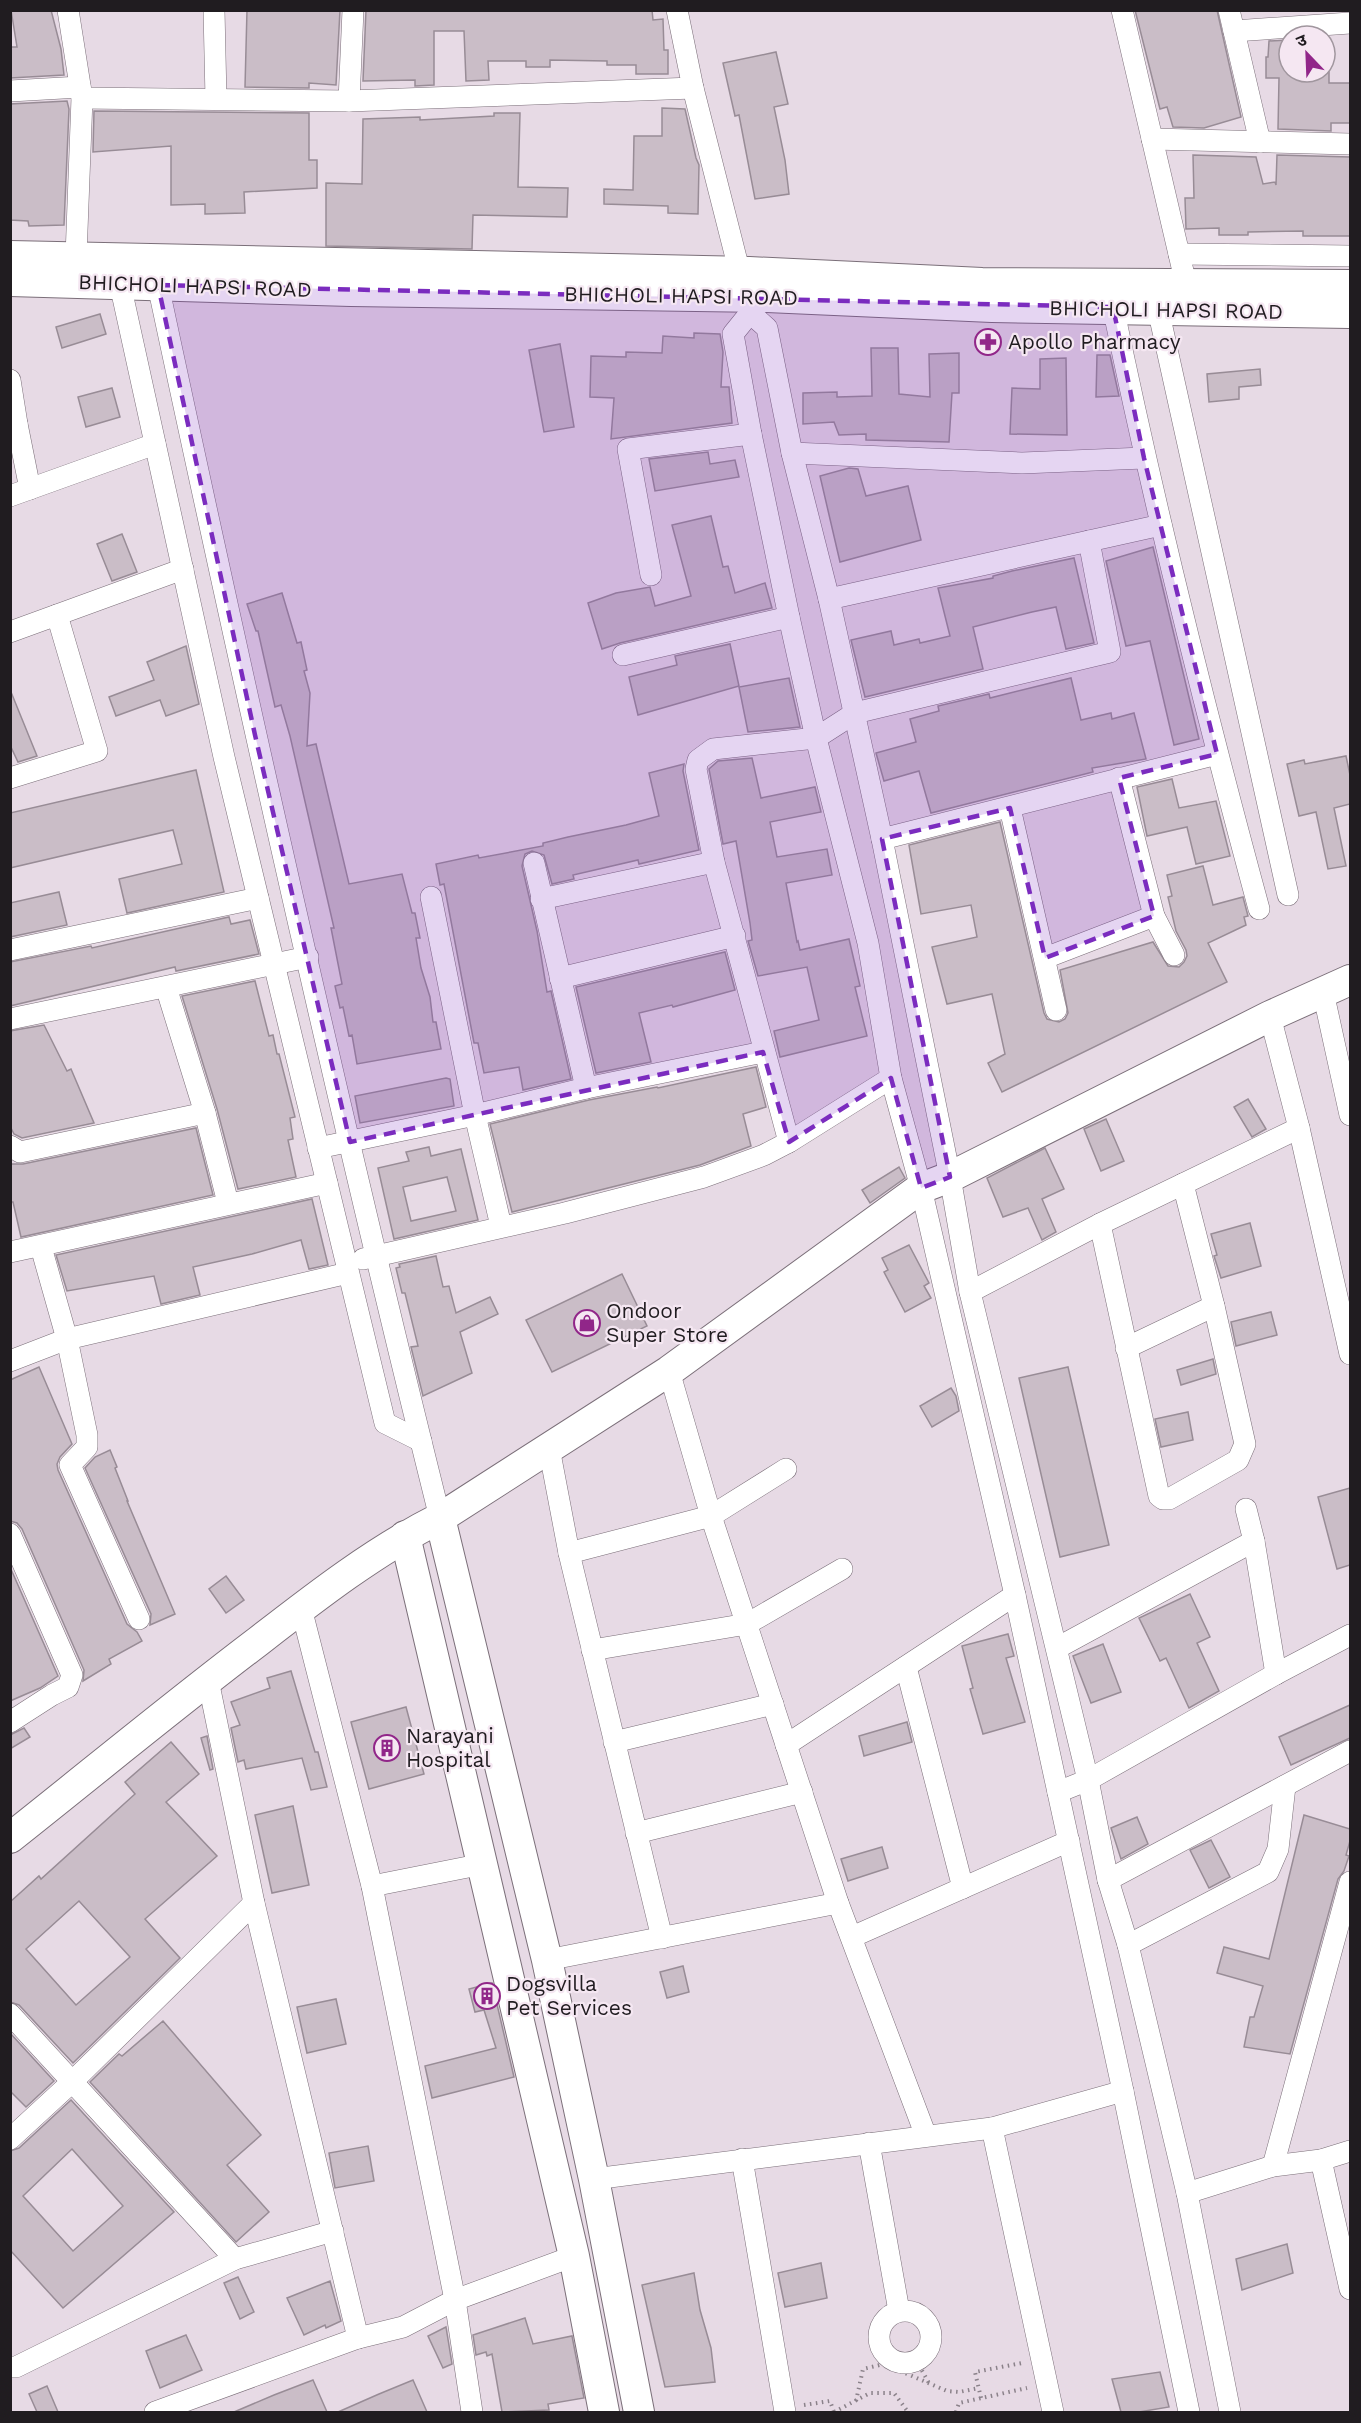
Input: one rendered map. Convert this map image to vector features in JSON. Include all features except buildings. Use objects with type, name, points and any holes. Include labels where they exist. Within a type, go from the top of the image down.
[{"type":"street","points":[[68,10],[81,92],[76,257]]},
{"type":"street","points":[[214,10],[216,99]]},
{"type":"street","points":[[349,101],[353,10]]},
{"type":"street","points":[[677,10],[693,88],[745,294],[766,328],[792,453],[830,599],[882,839],[950,1177],[970,1292],[1088,1780],[1108,1880],[1128,1945],[1186,2193],[1230,2412]]},
{"type":"street","points":[[1122,10],[1186,284]]},
{"type":"street","points":[[1229,10],[1260,142]]},
{"type":"street","points":[[1234,32],[1350,23]]},
{"type":"street","points":[[10,91],[216,99],[349,101],[693,88]]},
{"type":"street","points":[[1152,139],[1350,144]]},
{"type":"street","points":[[1179,254],[1350,255]]},
{"type":"street","points":[[10,256],[76,257],[745,294],[982,283],[1350,285]]},
{"type":"street","name":"BHICHOLI HAPSI ROAD","points":[[10,281],[363,291],[745,294],[992,307],[1350,313]]},
{"type":"street","points":[[120,284],[224,757],[385,1423],[421,1441]]},
{"type":"street","points":[[158,285],[255,735],[308,957],[375,1256],[548,1960],[594,2179],[639,2412]]},
{"type":"street","points":[[745,294],[733,334],[789,617],[816,738],[868,943],[891,1078],[921,1188],[1015,1595],[1124,2091],[1189,2412]]},
{"type":"street","points":[[1113,308],[1144,458],[1217,754],[1259,909]]},
{"type":"street","points":[[1158,309],[1288,895]]},
{"type":"street","points":[[10,380],[20,493],[155,444]]},
{"type":"street","points":[[651,574],[628,449],[751,434]]},
{"type":"street","points":[[792,453],[1022,463],[1144,458]]},
{"type":"street","points":[[830,599],[1161,525]]},
{"type":"street","points":[[789,1142],[763,1052],[735,936],[714,862],[696,769],[698,760],[713,749],[816,738],[855,713],[1110,652],[1089,541]]},
{"type":"street","points":[[10,632],[183,569]]},
{"type":"street","points":[[10,778],[98,751],[57,615]]},
{"type":"street","points":[[623,655],[789,617]]},
{"type":"street","points":[[882,839],[1217,754]]},
{"type":"street","points":[[1119,778],[1154,916],[1174,955]]},
{"type":"street","points":[[1010,808],[1056,1010]]},
{"type":"street","points":[[541,899],[714,862]]},
{"type":"street","points":[[534,863],[586,1088]]},
{"type":"street","points":[[430,897],[475,1115],[501,1226]]},
{"type":"street","points":[[10,950],[258,898]]},
{"type":"street","points":[[1045,958],[1154,916]]},
{"type":"street","points":[[560,978],[735,936]]},
{"type":"street","points":[[10,1019],[308,957]]},
{"type":"street","points":[[10,1838],[301,1608],[405,1536],[440,1518],[669,1371],[921,1188],[950,1177],[1270,1016],[1350,980]]},
{"type":"street","points":[[166,987],[205,1113],[228,1203]]},
{"type":"street","points":[[1323,992],[1350,1115]]},
{"type":"street","points":[[1270,1016],[1299,1128],[1350,1354]]},
{"type":"street","points":[[318,1148],[475,1115],[586,1088],[763,1052]]},
{"type":"street","points":[[10,1361],[67,1340],[347,1267],[375,1256],[565,1213],[704,1178],[764,1155],[789,1142],[891,1078]]},
{"type":"street","points":[[10,1146],[20,1152],[205,1113]]},
{"type":"street","points":[[970,1292],[1100,1224],[1299,1128]]},
{"type":"street","points":[[10,1252],[327,1183]]},
{"type":"street","points":[[1100,1224],[1159,1496],[1169,1499],[1238,1460],[1245,1444],[1214,1306],[1183,1184]]},
{"type":"street","points":[[41,1247],[67,1340],[87,1435],[87,1447],[70,1465],[139,1619]]},
{"type":"street","points":[[1126,1348],[1214,1306]]},
{"type":"street","points":[[669,1371],[711,1516],[838,1903],[926,2136]]},
{"type":"street","points":[[549,1448],[569,1553],[662,1938]]},
{"type":"street","points":[[569,1553],[711,1516],[786,1469]]},
{"type":"street","points":[[1246,1509],[1254,1540],[1276,1674]]},
{"type":"street","points":[[10,1534],[72,1675],[68,1687],[10,1722]]},
{"type":"street","points":[[405,1536],[574,2256],[604,2412]]},
{"type":"street","points":[[1057,1648],[1254,1540]]},
{"type":"street","points":[[592,1650],[747,1624],[842,1569]]},
{"type":"street","points":[[786,1744],[1015,1595]]},
{"type":"street","points":[[301,1608],[372,1886],[455,2300],[472,2412]]},
{"type":"street","points":[[1058,1792],[1088,1780],[1350,1635]]},
{"type":"street","points":[[906,1667],[963,1888]]},
{"type":"street","points":[[208,1680],[254,1903],[358,2338]]},
{"type":"street","points":[[614,1742],[773,1704]]},
{"type":"street","points":[[1108,1880],[1350,1751]]},
{"type":"street","points":[[1128,1945],[1268,1872],[1278,1849],[1285,1786]]},
{"type":"street","points":[[636,1833],[802,1792]]},
{"type":"street","points":[[852,1937],[1069,1841]]},
{"type":"street","points":[[372,1886],[483,1864]]},
{"type":"street","points":[[1273,2166],[1350,1882]]},
{"type":"street","points":[[10,2139],[73,2081],[254,1903]]},
{"type":"street","points":[[548,1960],[838,1903]]},
{"type":"street","points":[[10,2014],[235,2259]]},
{"type":"street","points":[[594,2179],[742,2158],[992,2128],[1124,2091]]},
{"type":"street","points":[[992,2128],[1053,2412]]},
{"type":"street","points":[[869,2143],[899,2311]]},
{"type":"street","points":[[1186,2193],[1273,2166],[1322,2160],[1350,2151]]},
{"type":"street","points":[[742,2158],[785,2410]]},
{"type":"street","points":[[1322,2160],[1350,2289]]},
{"type":"street","points":[[10,2367],[16,2367],[235,2259],[333,2231]]},
{"type":"street","points":[[155,2412],[358,2338],[403,2327],[455,2300],[574,2256]]},
{"type":"street","points":[[899,2311],[917,2313],[929,2326],[930,2344],[926,2352],[916,2360],[901,2363],[892,2360],[880,2346],[879,2329],[884,2320],[899,2311]]},
{"type":"path","points":[[916,2360],[930,2385]]},
{"type":"path","points":[[981,2398],[975,2372],[1042,2360]]},
{"type":"path","points":[[856,2401],[863,2369],[884,2364],[930,2385],[959,2392],[979,2388]]},
{"type":"path","points":[[956,2412],[959,2403],[1047,2384]]},
{"type":"path","points":[[785,2410],[830,2401],[834,2412],[870,2393],[894,2393],[908,2412]]},
{"type":"highlighted area","points":[[158,285],[1113,307],[1144,458],[1217,754],[1119,778],[1154,916],[1045,958],[1010,808],[882,839],[950,1177],[921,1188],[891,1078],[789,1142],[763,1052],[350,1142],[255,735]]},
{"type":"place","name":"Apollo Pharmacy","points":[[988,342]]},
{"type":"place","name":"Ondoor Super Store","points":[[587,1323]]},
{"type":"place","name":"Narayani Hospital","points":[[387,1748]]},
{"type":"place","name":"Dogsvilla Pet Services","points":[[487,1996]]}]
